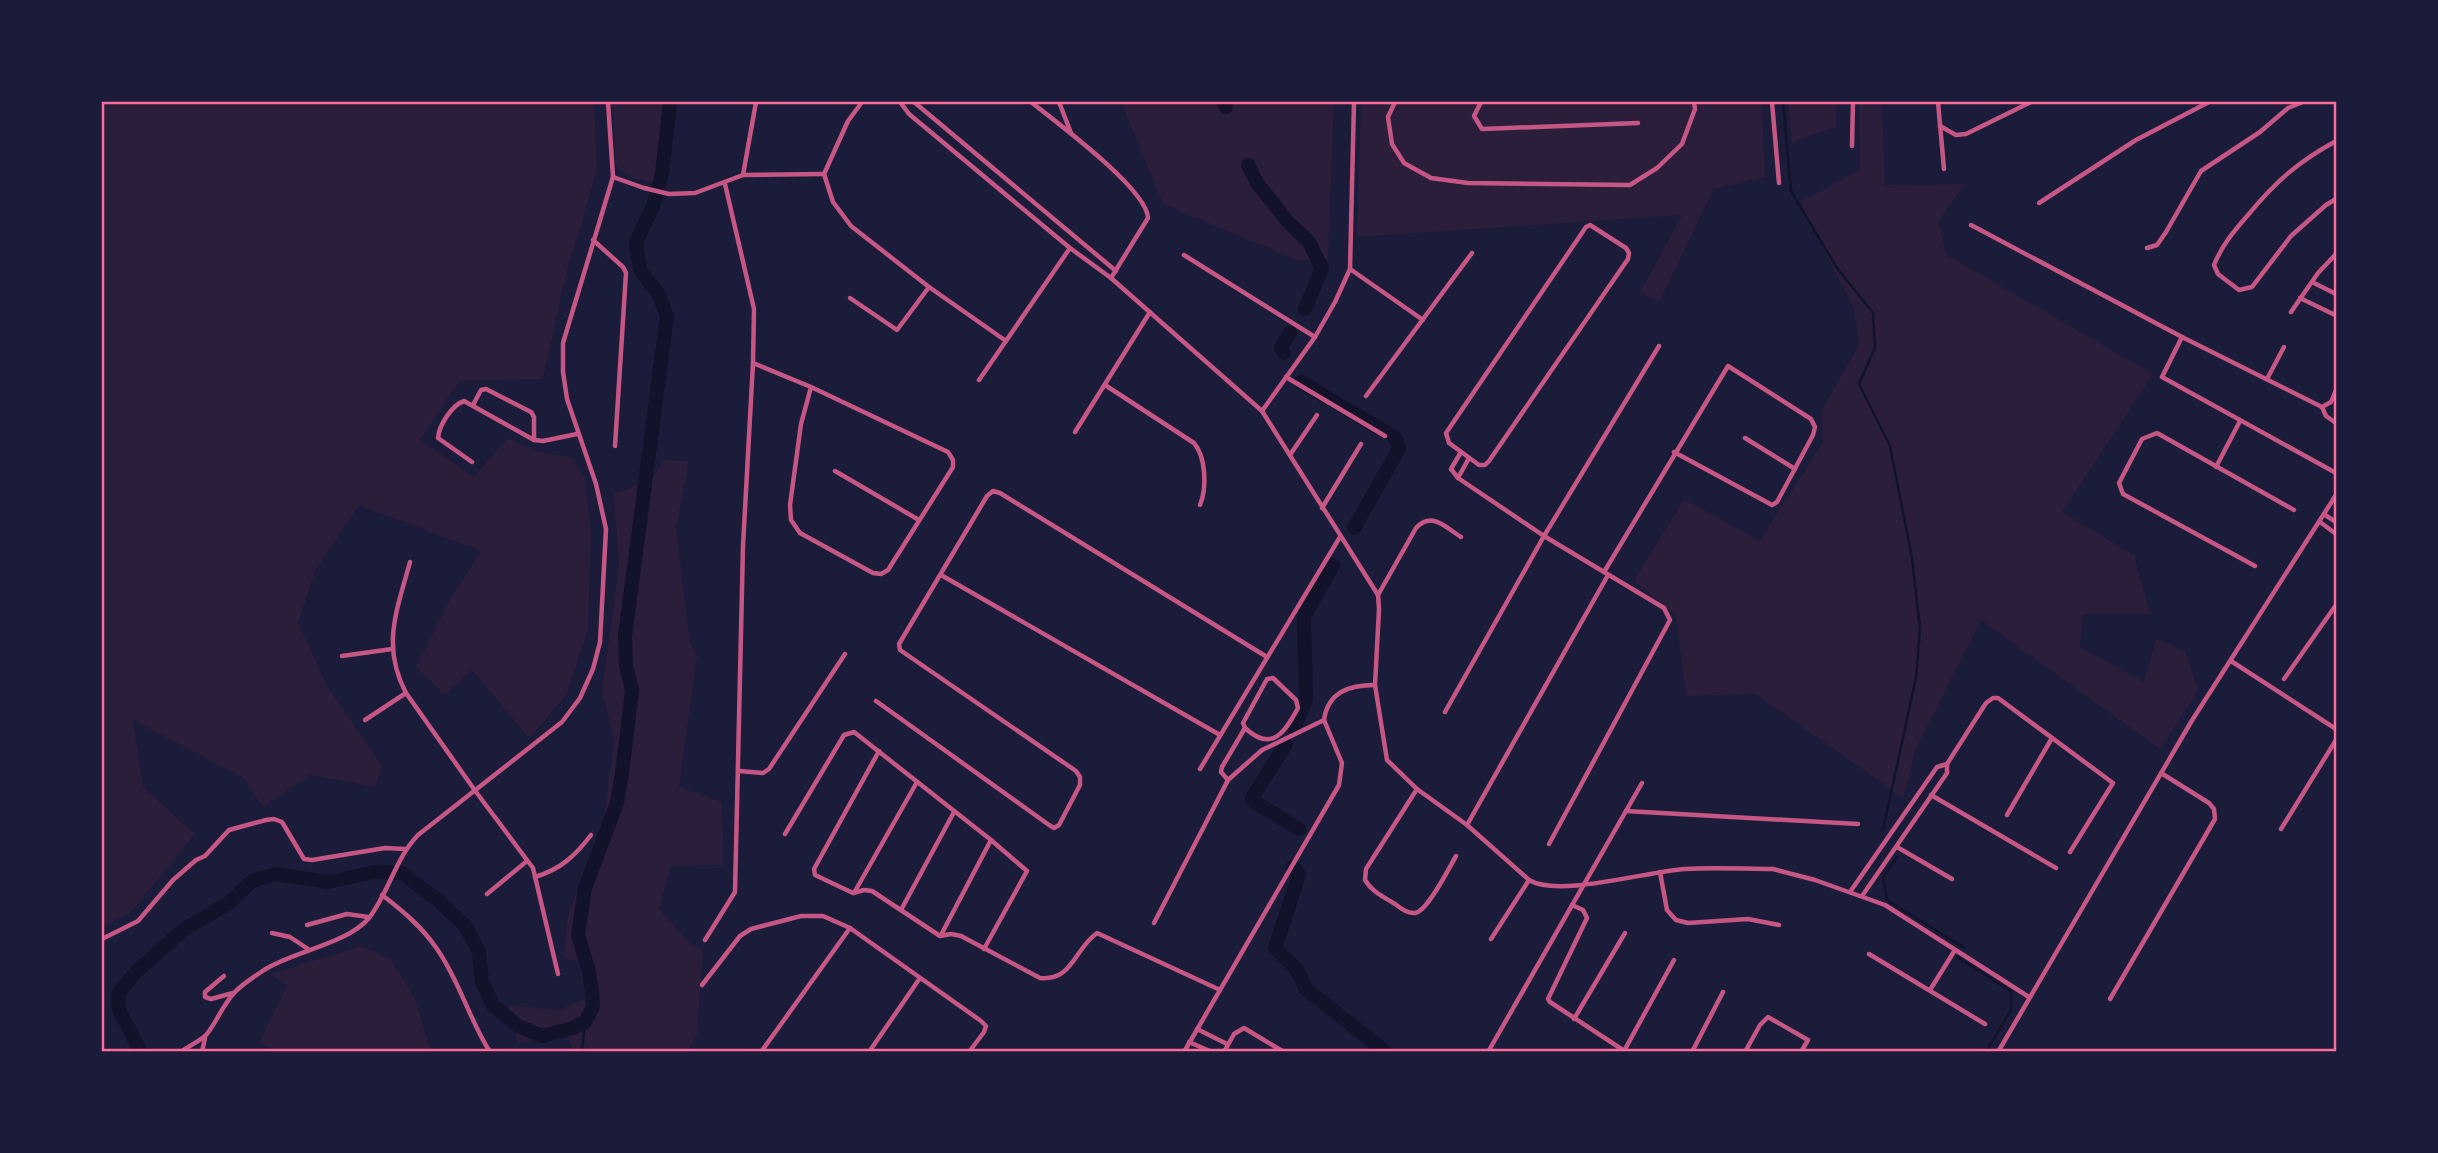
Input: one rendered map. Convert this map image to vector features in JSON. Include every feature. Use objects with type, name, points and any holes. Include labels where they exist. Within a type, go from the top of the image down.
[{"type":"street","points":[[202,1052],[205,1037],[234,993],[270,967],[308,949],[343,938],[369,918],[405,849],[418,835],[562,722],[580,698],[593,669],[600,642],[606,529],[596,484],[567,399],[563,343],[613,177],[608,102]]},
{"type":"street","points":[[743,175],[756,102]]},
{"type":"street","points":[[862,102],[848,121],[824,174],[833,202],[851,226],[929,287],[1006,341]]},
{"type":"street","points":[[900,102],[909,114],[1070,248],[1111,278],[1262,411],[1378,595],[1380,608],[1375,685],[1387,760],[1417,789],[1467,825],[1529,880],[1540,886],[1582,886],[1660,872],[1710,868],[1773,869],[1815,880],[1885,905],[2029,997]]},
{"type":"street","points":[[909,114],[914,102],[1116,271]]},
{"type":"street","points":[[1031,102],[1133,189],[1148,210],[1148,218],[1111,278]]},
{"type":"street","points":[[1059,102],[1072,136]]},
{"type":"street","points":[[1262,411],[1315,337],[1350,269],[1354,102]]},
{"type":"street","points":[[1395,102],[1388,117],[1392,144],[1404,163],[1431,178],[1468,183],[1630,185],[1657,168],[1682,144],[1695,110],[1694,102]]},
{"type":"street","points":[[1481,102],[1474,116],[1482,129],[1638,123]]},
{"type":"street","points":[[1772,102],[1779,183]]},
{"type":"street","points":[[1852,146],[1853,102]]},
{"type":"street","points":[[1938,102],[1944,169]]},
{"type":"street","points":[[1940,127],[1956,135],[1966,134],[2031,102]]},
{"type":"street","points":[[2039,203],[2136,140],[2209,102]]},
{"type":"street","points":[[2147,248],[2157,245],[2201,171],[2260,132],[2288,108],[2303,102]]},
{"type":"street","points":[[2336,141],[2308,157],[2272,186],[2225,242],[2214,265],[2218,274],[2239,290],[2252,288],[2291,236],[2336,199]]},
{"type":"street","points":[[613,177],[669,194],[695,193],[725,184],[743,175],[824,174]]},
{"type":"street","points":[[705,940],[735,892],[743,546],[753,363],[754,309],[725,184]]},
{"type":"street","points":[[1590,225],[1626,248],[1629,253],[1628,260],[1485,465],[1479,465],[1461,452],[1446,438],[1446,433],[1586,227],[1590,225]]},
{"type":"street","points":[[1971,225],[2182,337],[2322,407],[2326,416],[2336,423]]},
{"type":"street","points":[[593,240],[623,267],[626,273],[615,446]]},
{"type":"street","points":[[979,380],[1070,248]]},
{"type":"street","points":[[1366,396],[1472,253]]},
{"type":"street","points":[[2291,312],[2318,272],[2336,254]]},
{"type":"street","points":[[1184,255],[1315,337]]},
{"type":"street","points":[[1350,269],[1423,320]]},
{"type":"street","points":[[2312,282],[2336,295]]},
{"type":"street","points":[[850,298],[897,330],[929,287]]},
{"type":"street","points":[[2300,298],[2334,314],[2336,311]]},
{"type":"street","points":[[1075,432],[1150,312]]},
{"type":"street","points":[[2182,337],[2162,377],[2336,473]]},
{"type":"street","points":[[1445,712],[1544,536],[1659,346]]},
{"type":"street","points":[[2267,380],[2284,347]]},
{"type":"street","points":[[753,363],[811,387],[948,452],[953,460],[953,467],[888,570],[881,574],[873,573],[800,533],[791,520],[790,505],[801,424],[811,387]]},
{"type":"street","points":[[1467,825],[1674,452],[1728,366],[1811,419],[1815,426],[1795,469],[1777,502],[1772,505],[1674,452]]},
{"type":"street","points":[[1286,377],[1385,436]]},
{"type":"street","points":[[1105,386],[1194,443],[1203,459],[1200,505]]},
{"type":"street","points":[[474,405],[481,390],[486,388],[531,412],[534,417],[534,440]]},
{"type":"street","points":[[2322,407],[2331,402],[2336,390]]},
{"type":"street","points":[[472,462],[439,438],[439,431],[457,404],[464,401],[534,440],[543,441],[577,434]]},
{"type":"street","points":[[1290,455],[1317,415]]},
{"type":"street","points":[[2216,467],[2241,421]]},
{"type":"street","points":[[2255,566],[2123,494],[2119,483],[2142,439],[2157,433],[2294,510]]},
{"type":"street","points":[[1745,438],[1795,469]]},
{"type":"street","points":[[1322,508],[1361,444]]},
{"type":"street","points":[[1461,452],[1451,469],[1458,478],[1544,536],[1664,608],[1669,615],[1669,625],[1549,844]]},
{"type":"street","points":[[1458,478],[1469,458]]},
{"type":"street","points":[[835,471],[919,520]]},
{"type":"street","points":[[876,701],[1054,828],[1059,825],[1080,785],[1080,777],[1076,771],[900,650],[899,644],[987,496],[993,491],[1267,657]]},
{"type":"street","points":[[1998,1052],[2191,722],[2336,495]]},
{"type":"street","points":[[2325,515],[2336,522]]},
{"type":"street","points":[[1378,595],[1416,528],[1423,521],[1434,520],[1461,537]]},
{"type":"street","points":[[2320,522],[2336,534]]},
{"type":"street","points":[[1200,769],[1340,537]]},
{"type":"street","points":[[410,562],[394,624],[392,649],[398,676],[476,792],[527,861],[535,877],[558,974]]},
{"type":"street","points":[[941,575],[1220,735]]},
{"type":"street","points":[[2284,679],[2336,605]]},
{"type":"street","points":[[342,656],[392,649]]},
{"type":"street","points":[[739,771],[763,773],[769,769],[845,654]]},
{"type":"street","points":[[2231,661],[2336,729]]},
{"type":"street","points":[[1228,780],[1221,772],[1222,766],[1245,728],[1243,723],[1267,679],[1273,678],[1296,700],[1298,708],[1287,729],[1279,736],[1269,739],[1255,737],[1245,728]]},
{"type":"street","points":[[1184,1052],[1218,989],[1339,785],[1342,763],[1324,720],[1328,704],[1337,694],[1362,685],[1375,685]]},
{"type":"street","points":[[365,720],[407,693]]},
{"type":"street","points":[[1863,896],[1947,773],[1947,764],[1986,703],[1993,698],[1998,698],[2113,783],[2070,852]]},
{"type":"street","points":[[1154,923],[1228,780],[1262,750],[1324,720]]},
{"type":"street","points":[[785,834],[844,735],[853,732],[1024,868],[1027,874],[984,949]]},
{"type":"street","points":[[2007,815],[2052,738]]},
{"type":"street","points":[[2281,829],[2336,740]]},
{"type":"street","points":[[879,751],[814,869],[815,875],[820,879],[853,893],[873,891],[940,936],[961,936],[1040,978],[1053,979],[1066,972],[1085,941],[1097,933],[1218,989]]},
{"type":"street","points":[[1850,892],[1937,767],[1947,764]]},
{"type":"street","points":[[2109,999],[2215,819],[2214,809],[2209,803],[2161,773]]},
{"type":"street","points":[[853,893],[917,782]]},
{"type":"street","points":[[1488,1052],[1642,783]]},
{"type":"street","points":[[1417,789],[1366,869],[1365,880],[1371,889],[1402,909],[1418,912],[1426,906],[1456,856]]},
{"type":"street","points":[[1931,795],[2056,868]]},
{"type":"street","points":[[1626,811],[1858,824]]},
{"type":"street","points":[[901,910],[954,812]]},
{"type":"street","points":[[102,939],[138,921],[173,880],[196,860],[205,856],[229,830],[274,819],[282,822],[304,859],[312,860],[385,848],[405,849]]},
{"type":"street","points":[[535,877],[553,872],[565,864],[591,835]]},
{"type":"street","points":[[940,936],[991,840]]},
{"type":"street","points":[[1897,847],[1952,878]]},
{"type":"street","points":[[487,894],[527,861]]},
{"type":"street","points":[[1660,872],[1667,911],[1676,920],[1688,923],[1748,919],[1779,925]]},
{"type":"street","points":[[1491,939],[1529,880]]},
{"type":"street","points":[[382,895],[411,917],[439,951],[490,1052]]},
{"type":"street","points":[[1572,905],[1583,911],[1587,918],[1548,996],[1550,1002],[1625,1051],[1674,961]]},
{"type":"street","points":[[307,925],[346,914],[369,918]]},
{"type":"street","points":[[702,985],[740,936],[751,929],[801,916],[823,916],[850,928],[986,1026],[969,1052]]},
{"type":"street","points":[[761,1052],[850,928]]},
{"type":"street","points":[[272,933],[290,937],[308,949]]},
{"type":"street","points":[[1574,1019],[1625,933]]},
{"type":"street","points":[[1930,990],[1955,950]]},
{"type":"street","points":[[1869,954],[1984,1024]]},
{"type":"street","points":[[224,976],[205,992],[205,998],[234,993]]},
{"type":"street","points":[[869,1052],[920,977]]},
{"type":"street","points":[[1692,1052],[1723,992]]},
{"type":"street","points":[[1745,1052],[1760,1025],[1768,1017],[1808,1040],[1801,1052]]},
{"type":"street","points":[[1224,1052],[1237,1031],[1244,1028],[1284,1052]]},
{"type":"street","points":[[1197,1029],[1227,1044]]},
{"type":"street","points":[[180,1052],[205,1037]]},
{"type":"street","points":[[1189,1042],[1212,1052]]},
{"type":"shaded area","points":[[102,102],[594,102],[597,170],[565,278],[543,379],[459,381],[420,440],[474,477],[508,438],[537,452],[572,457],[585,479],[591,531],[588,630],[567,694],[529,738],[472,670],[445,695],[416,667],[448,603],[481,551],[359,505],[315,571],[298,623],[327,686],[382,766],[375,787],[310,775],[263,807],[244,778],[133,720],[143,787],[195,834],[131,912],[106,926],[102,923]]},
{"type":"shaded area","points":[[613,102],[668,102],[668,140],[662,184],[635,179],[623,173],[615,162]]},
{"type":"shaded area","points":[[1121,102],[1334,102],[1328,259],[1297,260],[1163,204]]},
{"type":"shaded area","points":[[1361,102],[1762,102],[1765,177],[1714,189],[1659,302],[1640,293],[1682,215],[1357,237]]},
{"type":"shaded area","points":[[1788,102],[1837,102],[1836,127],[1792,143]]},
{"type":"shaded area","points":[[1859,102],[1882,102],[1885,185],[1965,184],[1938,222],[1947,255],[2153,374],[2062,512],[2134,555],[2150,614],[2083,614],[2080,647],[2144,682],[2156,639],[2185,650],[2198,691],[2160,749],[1981,620],[1916,749],[1903,798],[1756,694],[1686,696],[1676,615],[1634,581],[1684,499],[1760,541],[1823,442],[1822,410],[1859,345],[1854,309],[1800,202],[1860,170]]},
{"type":"shaded area","points":[[664,460],[689,461],[676,528],[690,642],[697,656],[679,787],[722,802],[724,865],[670,866],[659,909],[688,942],[703,950],[697,1034],[687,1051],[573,1051],[568,1035],[518,1043],[508,1005],[559,1010],[599,993],[581,962],[563,958],[568,916],[604,817],[614,741],[602,691],[619,566],[614,494],[652,479]]},
{"type":"shaded area","points":[[360,946],[390,959],[415,999],[431,1051],[275,1051],[259,1043],[287,986],[271,974]]},
{"type":"waterway","points":[[141,1052],[119,1010],[118,994],[136,972],[183,930],[229,903],[252,881],[276,874],[328,882],[375,872],[402,873],[438,900],[466,927],[479,952],[482,982],[493,1005],[518,1026],[542,1036],[585,1022],[593,1007],[592,992],[578,935],[585,888],[617,803],[623,766],[632,690],[626,666],[625,636],[667,316],[658,293],[640,270],[636,242],[653,206],[662,173],[670,102]]},
{"type":"waterway","points":[[1223,102],[1226,107]]},
{"type":"waterway","points":[[1783,102],[1791,191],[1837,268],[1873,313],[1875,348],[1859,384],[1890,446],[1912,558],[1920,629],[1916,678],[1883,830]]},
{"type":"waterway","points":[[1248,165],[1257,183],[1288,222],[1309,242],[1322,268],[1305,309]]},
{"type":"waterway","points":[[1284,353],[1281,347],[1290,333]]},
{"type":"waterway","points":[[1301,382],[1396,438],[1399,449],[1354,528]]},
{"type":"waterway","points":[[1294,728],[1306,700],[1304,617],[1333,565]]},
{"type":"waterway","points":[[1286,744],[1252,798],[1299,829]]},
{"type":"waterway","points":[[1898,856],[1883,877],[1887,900],[1963,947]]},
{"type":"waterway","points":[[1293,867],[1299,875],[1275,948],[1297,970],[1306,989],[1386,1052]]},
{"type":"waterway","points":[[1957,957],[2011,991],[2011,1010],[1986,1052]]},
{"type":"waterway","points":[[582,1052],[585,1022]]}]
